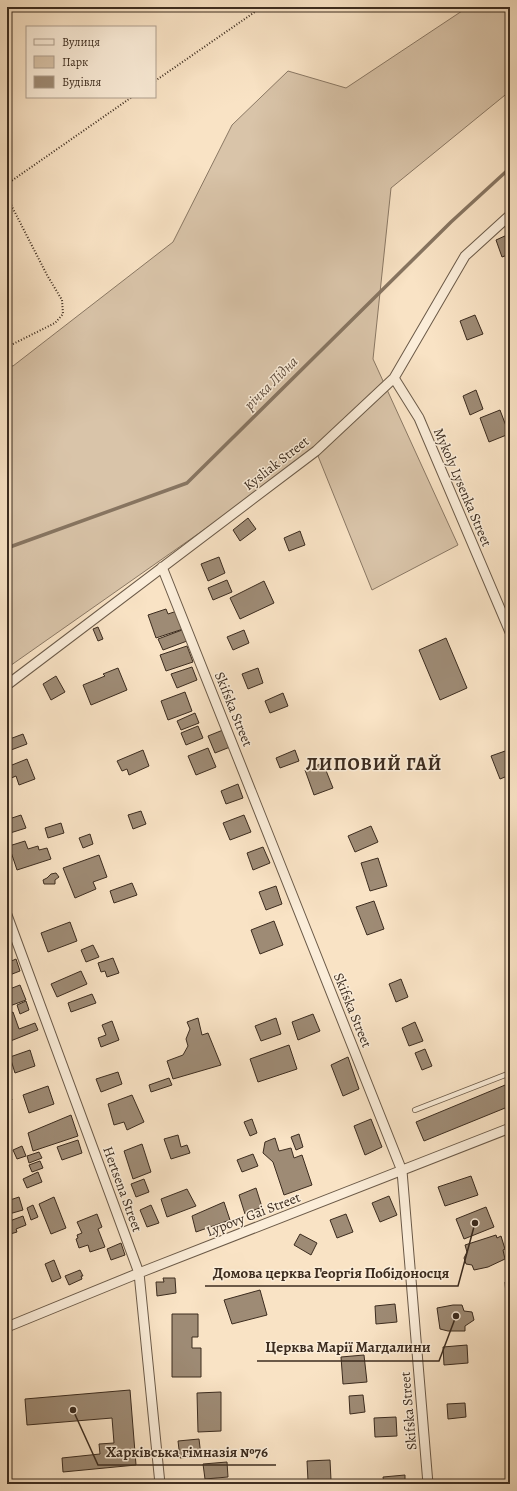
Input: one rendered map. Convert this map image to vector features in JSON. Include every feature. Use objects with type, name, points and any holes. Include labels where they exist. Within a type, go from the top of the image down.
[{"type":"street","name":"Kysliak Street","points":[[7,684],[316,451],[394,378],[465,256],[510,215]]},
{"type":"street","name":"Mykoly Lysenka Street","points":[[394,378],[419,418],[510,632]]},
{"type":"street","name":"Skifska Street","points":[[162,567],[402,1171],[428,1484]]},
{"type":"street","name":"Hertsena Street","points":[[7,915],[139,1273],[160,1484]]},
{"type":"street","name":"Lypovy Gai Street","points":[[7,1326],[510,1128]]},
{"type":"lane","points":[[415,1110],[510,1073]]},
{"type":"path","points":[[156,80],[262,7]]},
{"type":"path","points":[[7,184],[131,98]]},
{"type":"path","points":[[7,197],[62,300],[63,314],[55,323],[7,347]]},
{"type":"green space","points":[[468,7],[510,7],[510,91],[391,188],[373,359],[458,545],[372,590],[316,451],[7,668],[7,365],[13,366],[173,242],[232,125],[288,71],[346,88]]},
{"type":"building","points":[[507,235],[510,242],[510,254],[502,257],[496,240]]},
{"type":"building","points":[[475,315],[483,334],[467,340],[460,321]]},
{"type":"building","points":[[476,390],[483,409],[470,415],[463,396]]},
{"type":"building","points":[[500,410],[509,434],[489,442],[480,418]]},
{"type":"building","points":[[248,518],[256,529],[240,541],[233,530]]},
{"type":"building","points":[[300,531],[305,545],[289,551],[284,538]]},
{"type":"building","points":[[219,557],[225,573],[208,581],[201,564]]},
{"type":"building","points":[[227,580],[232,592],[213,600],[208,588]]},
{"type":"building","points":[[264,581],[274,603],[240,619],[230,598]]},
{"type":"building","points":[[166,609],[168,614],[177,611],[183,629],[156,638],[148,615]]},
{"type":"building","points":[[98,627],[103,639],[98,641],[93,629]]},
{"type":"building","points":[[182,630],[187,641],[163,650],[158,639]]},
{"type":"building","points":[[244,630],[249,643],[233,650],[227,637]]},
{"type":"building","points":[[446,638],[467,688],[440,700],[419,650]]},
{"type":"building","points":[[187,646],[193,662],[166,671],[160,655]]},
{"type":"building","points":[[192,667],[197,680],[177,688],[171,674]]},
{"type":"building","points":[[118,668],[127,690],[91,705],[83,685],[105,676],[103,674]]},
{"type":"building","points":[[258,668],[263,683],[248,689],[242,674]]},
{"type":"building","points":[[56,676],[65,692],[51,700],[43,684]]},
{"type":"building","points":[[185,692],[192,711],[168,720],[161,701]]},
{"type":"building","points":[[283,693],[288,706],[270,713],[265,701]]},
{"type":"building","points":[[195,713],[199,723],[181,730],[177,721]]},
{"type":"building","points":[[198,726],[203,738],[186,745],[181,733]]},
{"type":"building","points":[[223,730],[230,747],[215,753],[208,736]]},
{"type":"building","points":[[23,734],[27,744],[11,750],[7,740]]},
{"type":"building","points":[[208,748],[216,767],[196,775],[188,756]]},
{"type":"building","points":[[143,750],[149,766],[129,775],[127,769],[122,771],[117,761]]},
{"type":"building","points":[[295,750],[299,761],[280,768],[276,758]]},
{"type":"building","points":[[508,750],[510,754],[510,775],[500,779],[491,756]]},
{"type":"building","points":[[27,759],[35,779],[19,785],[16,776],[9,779],[7,767]]},
{"type":"building","points":[[323,763],[333,788],[314,795],[305,770]]},
{"type":"building","points":[[238,784],[243,798],[226,804],[221,791]]},
{"type":"building","points":[[141,811],[146,824],[133,829],[128,815]]},
{"type":"building","points":[[7,813],[9,819],[21,815],[26,828],[7,834]]},
{"type":"building","points":[[244,815],[251,832],[230,840],[223,823]]},
{"type":"building","points":[[61,823],[64,833],[48,838],[45,828]]},
{"type":"building","points":[[371,826],[378,842],[355,852],[348,836]]},
{"type":"building","points":[[90,834],[93,844],[83,848],[79,838]]},
{"type":"building","points":[[25,841],[28,849],[38,846],[39,850],[47,848],[51,859],[17,870],[9,846]]},
{"type":"building","points":[[263,847],[270,863],[253,870],[247,853]]},
{"type":"building","points":[[99,855],[107,877],[93,882],[96,889],[75,898],[63,868]]},
{"type":"building","points":[[378,858],[387,886],[370,891],[361,863]]},
{"type":"building","points":[[56,873],[59,877],[55,880],[55,884],[44,884],[43,880],[51,874]]},
{"type":"building","points":[[132,883],[137,895],[114,903],[110,891]]},
{"type":"building","points":[[276,886],[282,904],[266,910],[259,892]]},
{"type":"building","points":[[374,901],[384,929],[367,935],[356,907]]},
{"type":"building","points":[[274,921],[283,945],[260,954],[251,930]]},
{"type":"building","points":[[70,922],[77,941],[48,952],[41,933]]},
{"type":"building","points":[[93,945],[99,957],[86,962],[81,950]]},
{"type":"building","points":[[113,958],[119,973],[107,977],[105,971],[101,972],[98,963]]},
{"type":"building","points":[[16,959],[20,971],[7,976],[7,963]]},
{"type":"building","points":[[81,971],[87,984],[57,997],[51,984]]},
{"type":"building","points":[[401,979],[408,997],[396,1002],[389,984]]},
{"type":"building","points":[[20,985],[26,1000],[7,1007],[7,990]]},
{"type":"building","points":[[92,994],[96,1003],[71,1012],[68,1003]]},
{"type":"building","points":[[26,1001],[29,1010],[20,1014],[17,1005]]},
{"type":"building","points":[[13,1012],[19,1029],[35,1023],[38,1030],[8,1042],[7,1015]]},
{"type":"building","points":[[313,1014],[320,1031],[298,1040],[292,1022]]},
{"type":"building","points":[[198,1018],[202,1035],[208,1033],[221,1065],[173,1079],[167,1061],[183,1055],[188,1046],[186,1039],[190,1029],[187,1022]]},
{"type":"building","points":[[276,1018],[281,1034],[261,1041],[255,1026]]},
{"type":"building","points":[[112,1021],[119,1040],[101,1047],[98,1038],[106,1035],[102,1025]]},
{"type":"building","points":[[415,1022],[423,1041],[409,1046],[402,1028]]},
{"type":"building","points":[[289,1045],[297,1069],[258,1082],[250,1059]]},
{"type":"building","points":[[425,1049],[432,1066],[422,1070],[415,1053]]},
{"type":"building","points":[[30,1050],[35,1066],[15,1073],[10,1057]]},
{"type":"building","points":[[348,1057],[359,1089],[343,1096],[331,1065]]},
{"type":"building","points":[[118,1072],[122,1084],[101,1092],[96,1079]]},
{"type":"building","points":[[169,1078],[172,1085],[151,1092],[149,1085]]},
{"type":"building","points":[[510,1083],[510,1106],[424,1141],[416,1122]]},
{"type":"building","points":[[48,1086],[54,1104],[29,1113],[23,1095]]},
{"type":"building","points":[[8,1088],[12,1100],[7,1101],[7,1089]]},
{"type":"building","points":[[132,1095],[144,1122],[127,1130],[124,1122],[114,1125],[108,1104]]},
{"type":"building","points":[[71,1115],[78,1136],[33,1151],[28,1133]]},
{"type":"building","points":[[252,1119],[257,1133],[250,1136],[244,1122]]},
{"type":"building","points":[[371,1119],[382,1147],[365,1155],[354,1126]]},
{"type":"building","points":[[299,1134],[303,1147],[296,1150],[291,1137]]},
{"type":"building","points":[[178,1135],[181,1147],[187,1145],[190,1153],[171,1159],[164,1139]]},
{"type":"building","points":[[275,1138],[279,1151],[291,1148],[294,1158],[302,1155],[312,1185],[284,1195],[273,1162],[263,1153],[265,1142]]},
{"type":"building","points":[[78,1140],[82,1153],[62,1160],[57,1147]]},
{"type":"building","points":[[142,1144],[151,1172],[133,1179],[124,1151]]},
{"type":"building","points":[[22,1146],[26,1156],[17,1159],[13,1150]]},
{"type":"building","points":[[39,1152],[42,1158],[29,1163],[27,1156]]},
{"type":"building","points":[[253,1154],[258,1166],[242,1172],[237,1160]]},
{"type":"building","points":[[40,1161],[43,1168],[32,1172],[29,1165]]},
{"type":"building","points":[[38,1172],[42,1182],[27,1188],[23,1179]]},
{"type":"building","points":[[471,1176],[478,1195],[445,1206],[438,1187]]},
{"type":"building","points":[[144,1179],[149,1192],[136,1197],[131,1184]]},
{"type":"building","points":[[256,1188],[262,1207],[245,1214],[239,1195]]},
{"type":"building","points":[[187,1189],[196,1206],[167,1217],[161,1199]]},
{"type":"building","points":[[389,1196],[397,1215],[380,1222],[372,1203]]},
{"type":"building","points":[[19,1197],[23,1210],[9,1214],[7,1201]]},
{"type":"building","points":[[54,1197],[66,1228],[51,1234],[39,1204]]},
{"type":"building","points":[[224,1202],[230,1220],[196,1232],[192,1216]]},
{"type":"building","points":[[33,1205],[38,1217],[31,1220],[27,1208]]},
{"type":"building","points":[[151,1205],[159,1223],[147,1227],[140,1210]]},
{"type":"building","points":[[486,1207],[494,1227],[464,1239],[456,1219]]},
{"type":"building","points":[[97,1214],[102,1227],[98,1229],[105,1247],[90,1252],[88,1245],[79,1248],[76,1239],[78,1238],[77,1235],[82,1233],[77,1222]]},
{"type":"building","points":[[346,1214],[353,1232],[337,1238],[330,1220]]},
{"type":"building","points":[[23,1216],[26,1225],[16,1229],[17,1232],[7,1235],[7,1222]]},
{"type":"building","points":[[300,1234],[317,1243],[311,1255],[294,1245]]},
{"type":"building","points":[[496,1235],[497,1238],[501,1236],[505,1249],[503,1250],[505,1259],[488,1267],[474,1270],[472,1265],[466,1264],[464,1258],[467,1252],[465,1245]]},
{"type":"building","points":[[121,1243],[125,1255],[111,1260],[107,1249]]},
{"type":"building","points":[[54,1260],[61,1278],[52,1282],[45,1264]]},
{"type":"building","points":[[80,1270],[83,1276],[81,1276],[82,1279],[69,1285],[65,1276]]},
{"type":"building","points":[[163,1278],[175,1278],[176,1293],[157,1296],[156,1282],[164,1282]]},
{"type":"building","points":[[510,1281],[510,1308],[507,1308],[505,1282]]},
{"type":"building","points":[[260,1290],[267,1315],[232,1324],[224,1300]]},
{"type":"building","points":[[395,1304],[397,1322],[376,1324],[375,1306]]},
{"type":"building","points":[[462,1305],[464,1311],[472,1312],[474,1320],[465,1326],[465,1331],[448,1331],[440,1329],[437,1308]]},
{"type":"building","points":[[172,1314],[198,1314],[198,1337],[192,1337],[192,1348],[201,1348],[201,1377],[172,1377]]},
{"type":"building","points":[[467,1345],[468,1363],[444,1365],[443,1347]]},
{"type":"building","points":[[364,1355],[367,1382],[343,1384],[341,1357]]},
{"type":"building","points":[[130,1390],[136,1465],[63,1472],[62,1458],[100,1454],[99,1444],[114,1443],[112,1418],[27,1425],[25,1399]]},
{"type":"building","points":[[221,1392],[221,1431],[198,1432],[197,1393]]},
{"type":"building","points":[[363,1395],[365,1412],[350,1414],[349,1396]]},
{"type":"building","points":[[465,1403],[466,1417],[448,1419],[447,1404]]},
{"type":"building","points":[[396,1417],[397,1436],[375,1437],[374,1418]]},
{"type":"building","points":[[199,1439],[201,1456],[180,1458],[178,1441]]},
{"type":"building","points":[[330,1460],[331,1480],[308,1481],[307,1461]]},
{"type":"building","points":[[227,1462],[228,1477],[205,1479],[203,1464]]},
{"type":"building","points":[[405,1475],[405,1484],[384,1484],[383,1477]]},
{"type":"waterway","name":"річка Лідна","points":[[7,548],[187,483],[451,222],[510,168]]},
{"type":"place","name":"Домова церква Георгія Побідоносця","points":[[475,1223]]},
{"type":"place","name":"Церква Марії Магдалини","points":[[456,1316]]},
{"type":"place","name":"Харківська гімназія №76","points":[[73,1410]]},
{"type":"district","name":"ЛИПОВИЙ ГАЙ","points":[[374,764]]}]
